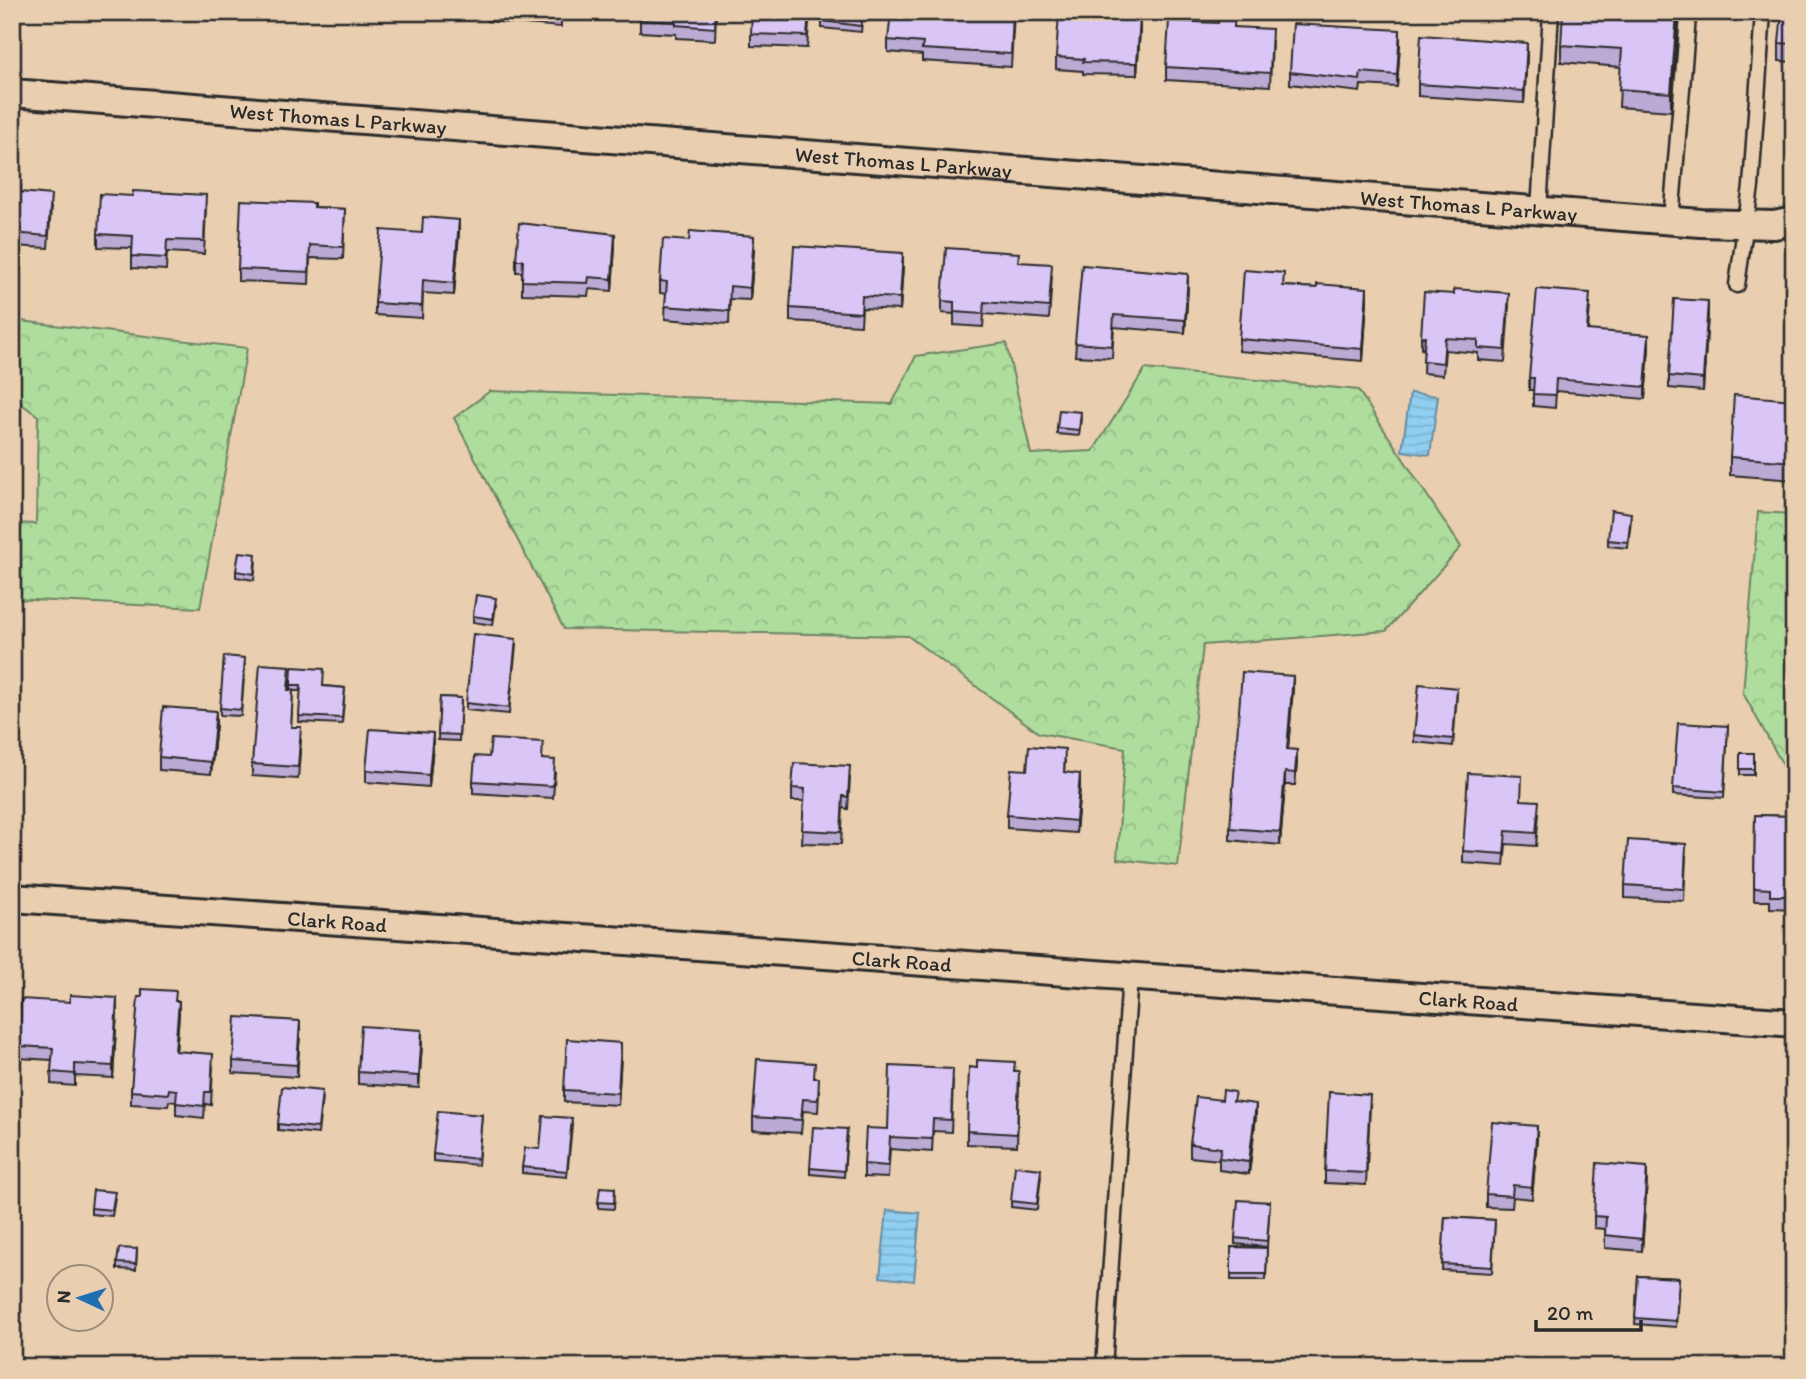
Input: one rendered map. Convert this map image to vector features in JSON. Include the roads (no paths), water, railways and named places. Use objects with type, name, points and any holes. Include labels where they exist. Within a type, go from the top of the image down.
[{"type":"street","name":"West Thomas L Parkway","points":[[12,93],[1671,220],[1747,225],[1794,221]]},
{"type":"street","name":"Clark Road","points":[[12,898],[1794,1023]]},
{"type":"lane","points":[[1539,210],[1551,12]]},
{"type":"lane","points":[[1671,220],[1688,17],[1680,12]]},
{"type":"lane","points":[[1737,285],[1747,225],[1763,12]]},
{"type":"lane","points":[[1104,1367],[1130,975]]},
{"type":"water","points":[[1410,393],[1438,396],[1430,455],[1402,451]]},
{"type":"water","points":[[887,1210],[920,1213],[914,1281],[880,1277]]}]
